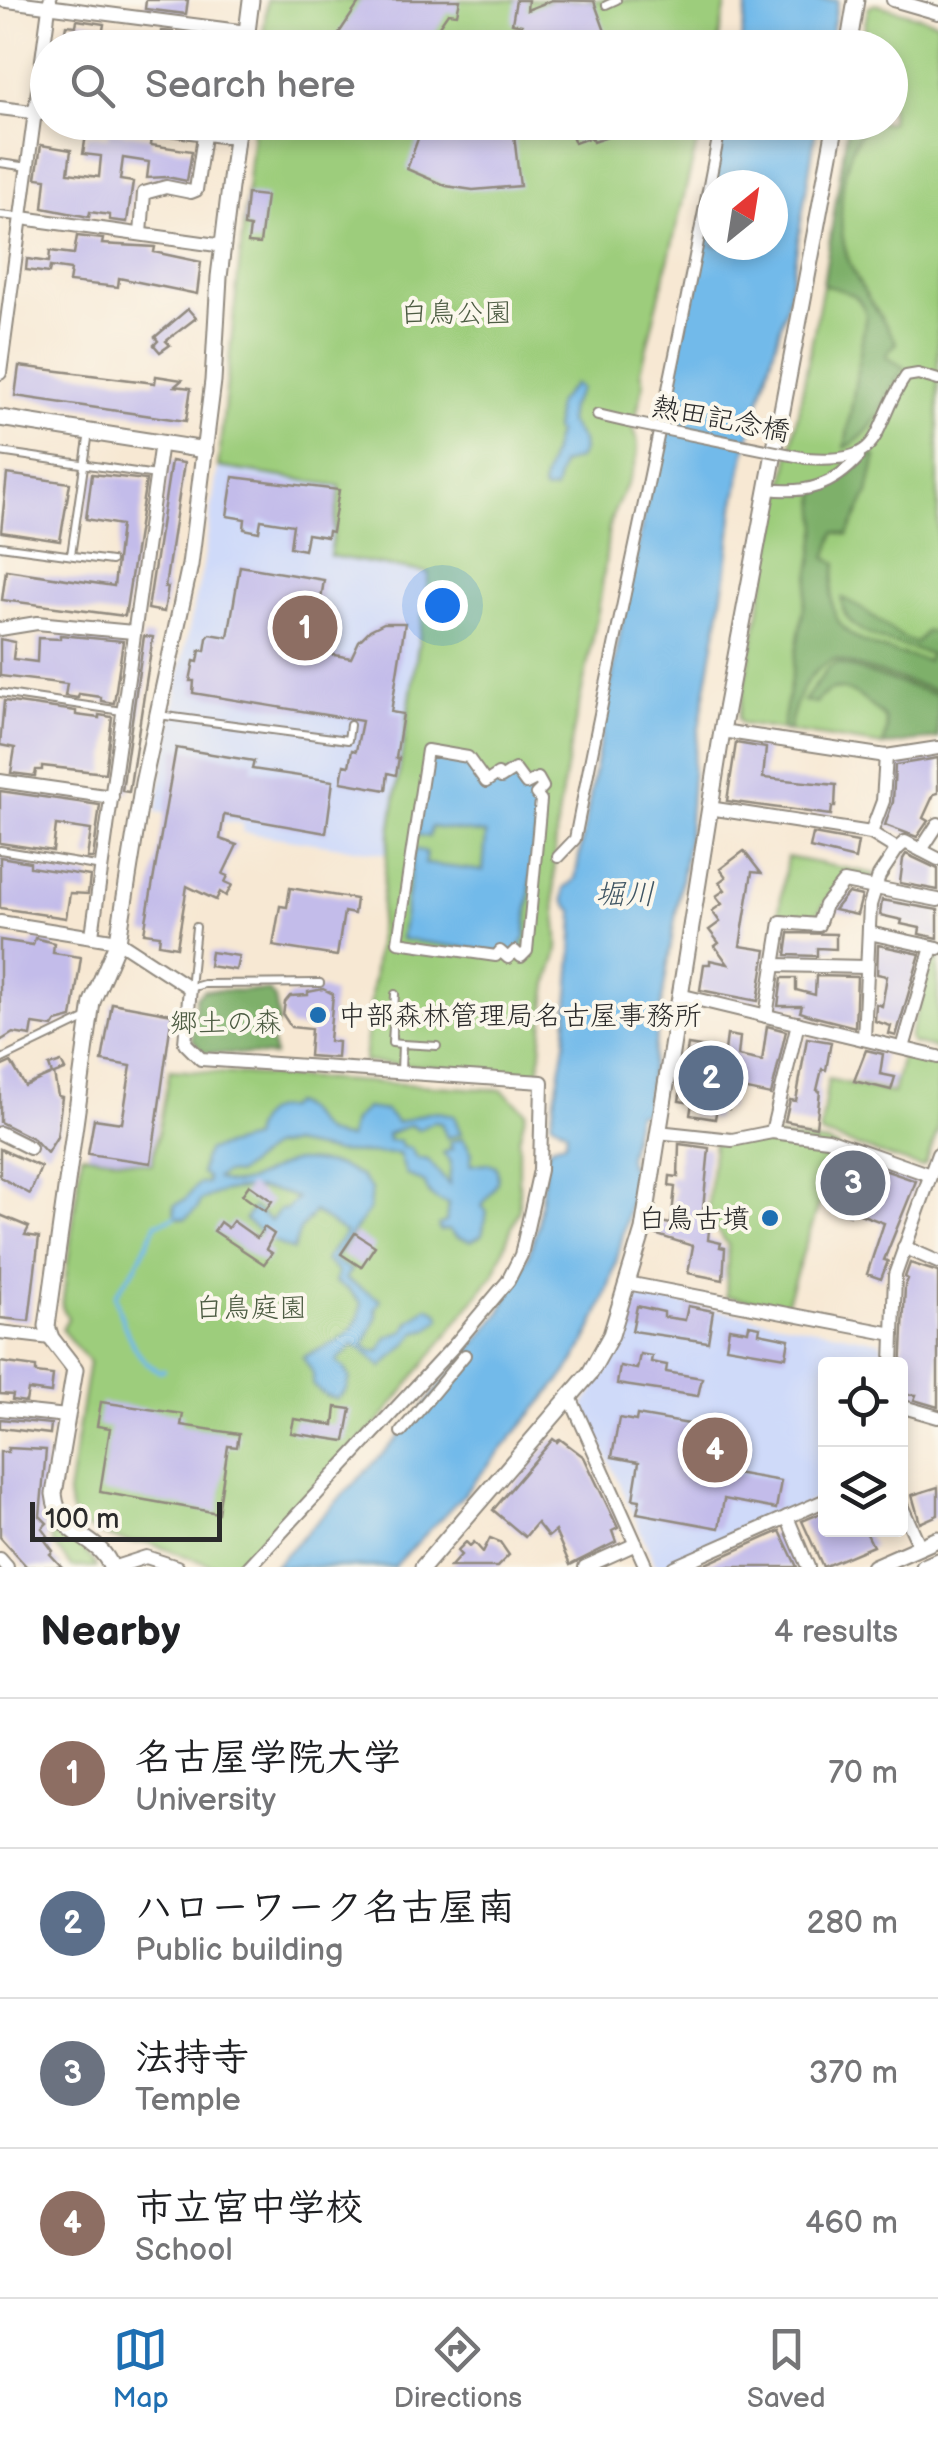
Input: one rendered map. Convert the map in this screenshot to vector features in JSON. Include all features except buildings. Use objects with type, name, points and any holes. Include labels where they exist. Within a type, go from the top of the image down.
[{"type":"street","points":[[0,0],[50,3],[220,29]]},
{"type":"street","points":[[247,30],[251,0]]},
{"type":"street","points":[[851,30],[856,0]]},
{"type":"street","points":[[894,0],[938,13]]},
{"type":"street","points":[[48,30],[50,3]]},
{"type":"street","points":[[0,108],[30,112]]},
{"type":"street","points":[[0,374],[34,140]]},
{"type":"street","points":[[141,234],[144,192],[166,187],[196,190],[203,140]]},
{"type":"street","points":[[177,1567],[146,1557],[113,1567],[106,1556],[62,1521],[54,1494],[74,1366],[46,1326],[89,1017],[118,942],[143,783],[190,565],[236,140]]},
{"type":"street","points":[[558,858],[575,839],[719,140]]},
{"type":"street","points":[[431,1564],[590,1373],[607,1344],[627,1283],[647,1209],[722,730],[833,140]]},
{"type":"street","points":[[660,421],[656,416],[698,216]]},
{"type":"street","points":[[22,218],[224,246]]},
{"type":"street","points":[[768,489],[792,492],[825,485],[848,469],[882,428],[906,376],[918,374],[938,380]]},
{"type":"street","name":"熱田記念橋","points":[[598,415],[806,458],[843,461],[866,449]]},
{"type":"street","points":[[0,418],[204,450]]},
{"type":"street","points":[[92,935],[161,442]]},
{"type":"street","points":[[0,628],[37,624],[133,632]]},
{"type":"street","points":[[722,730],[886,756],[938,748]]},
{"type":"street","points":[[427,750],[468,756],[486,782],[515,769],[526,784],[538,778],[543,788],[536,794],[541,800],[538,835],[527,951],[520,957],[516,951],[508,958],[500,951],[496,956],[398,942],[427,750]]},
{"type":"street","points":[[870,832],[882,801],[886,756]]},
{"type":"street","points":[[0,781],[112,797]]},
{"type":"street","points":[[709,808],[870,832],[897,849]]},
{"type":"street","points":[[921,850],[938,824]]},
{"type":"street","points":[[864,1039],[870,905],[878,876],[905,842],[938,859]]},
{"type":"street","points":[[766,1016],[781,922],[818,925],[826,905],[844,882],[938,900]]},
{"type":"street","points":[[0,922],[118,942],[190,988],[185,1043],[201,1060],[542,1082],[540,1170],[521,1255],[508,1281],[454,1347],[249,1567]]},
{"type":"street","points":[[869,933],[935,948],[903,1048]]},
{"type":"street","points":[[774,965],[867,968]]},
{"type":"street","points":[[680,995],[938,1057]]},
{"type":"street","points":[[772,1132],[798,1024]]},
{"type":"street","points":[[658,1132],[732,1140],[772,1132],[828,1140],[930,1176]]},
{"type":"street","points":[[0,1133],[30,1148]]},
{"type":"street","points":[[892,1357],[894,1274],[938,1154]]},
{"type":"street","points":[[904,1248],[938,1262]]},
{"type":"street","points":[[627,1283],[892,1334]]},
{"type":"street","points":[[0,1332],[51,1338]]},
{"type":"street","points":[[401,1432],[464,1355]]},
{"type":"street","points":[[570,1397],[646,1567]]},
{"type":"street","points":[[0,1409],[67,1416]]},
{"type":"street","points":[[908,1409],[938,1418]]},
{"type":"street","points":[[674,1567],[818,1504]]},
{"type":"street","points":[[786,1518],[808,1567]]},
{"type":"street","points":[[908,1521],[920,1547]]},
{"type":"street","points":[[874,1567],[938,1539]]},
{"type":"street","points":[[585,1567],[636,1544]]},
{"type":"street","points":[[0,1559],[7,1567]]},
{"type":"street","points":[[924,1567],[938,1561]]},
{"type":"lane","points":[[606,5],[617,0]]},
{"type":"lane","points":[[0,163],[28,166]]},
{"type":"lane","points":[[0,215],[22,218]]},
{"type":"lane","points":[[0,266],[16,268]]},
{"type":"lane","points":[[72,555],[89,432]]},
{"type":"lane","points":[[0,452],[156,474]]},
{"type":"lane","points":[[0,546],[111,561]]},
{"type":"lane","points":[[0,693],[125,711]]},
{"type":"lane","points":[[157,715],[348,740],[350,726]]},
{"type":"lane","points":[[0,850],[102,866]]},
{"type":"lane","points":[[196,928],[190,988],[204,984],[320,983]]},
{"type":"lane","points":[[395,994],[392,1043],[437,1046]]},
{"type":"lane","points":[[0,1060],[89,1017]]},
{"type":"lane","points":[[400,1073],[402,1044]]},
{"type":"shaded area","points":[[218,467],[441,502],[387,854],[242,832],[243,824],[156,812]]},
{"type":"shaded area","points":[[643,1296],[879,1341],[883,1346],[883,1357],[818,1357],[818,1498],[665,1567],[656,1566],[584,1405],[623,1342],[637,1299]]},
{"type":"green space","points":[[267,0],[727,0],[721,30],[264,30]]},
{"type":"green space","points":[[875,4],[938,22],[938,738],[883,746],[742,724],[738,719],[823,285],[845,140],[908,140],[908,30],[864,30],[868,8]]},
{"type":"green space","name":"白鳥公園","points":[[252,140],[698,140],[641,371],[644,383],[633,428],[638,454],[608,534],[599,604],[565,776],[555,859],[558,948],[546,995],[539,1075],[364,1062],[387,854],[429,573],[330,556],[340,486],[218,467]]},
{"type":"green space","points":[[845,140],[857,140],[844,177],[841,212],[846,253],[861,287],[897,343],[886,357],[905,368],[867,431],[845,448],[866,314],[855,297],[823,285]]},
{"type":"green space","points":[[870,454],[876,456],[868,493],[848,535],[835,532],[826,558],[837,563],[833,609],[851,635],[885,650],[927,661],[930,654],[861,630],[844,611],[842,598],[916,643],[926,631],[938,634],[938,691],[835,659],[809,679],[794,709],[789,731],[782,730],[818,527],[816,494],[847,475]]},
{"type":"green space","points":[[837,663],[938,695],[938,738],[883,746],[885,718],[860,697],[842,689],[824,694],[816,703],[804,701],[829,667]]},
{"type":"green space","points":[[787,857],[875,874],[868,882],[843,877],[813,920],[778,918]]},
{"type":"green space","points":[[938,953],[938,1049],[912,1043],[909,1038],[934,955]]},
{"type":"green space","name":"郷土の森","points":[[204,990],[269,991],[275,999],[279,1023],[271,1034],[274,1056],[203,1052],[192,1039],[196,997]]},
{"type":"green space","points":[[902,1056],[938,1065],[938,1130],[925,1165],[920,1167],[820,1134],[828,1079],[893,1093]]},
{"type":"green space","name":"白鳥庭園","points":[[170,1070],[502,1090],[526,1111],[519,1139],[519,1209],[494,1274],[381,1420],[237,1567],[216,1567],[146,1542],[129,1542],[98,1533],[76,1518],[68,1497],[89,1362],[62,1330],[68,1318],[62,1307],[82,1154],[152,1164]]},
{"type":"green space","points":[[771,1136],[838,1147],[785,1307],[726,1296],[728,1245],[707,1217],[714,1142]]},
{"type":"green space","points":[[44,1507],[49,1507],[58,1524],[97,1567],[72,1567],[53,1544]]},
{"type":"water","points":[[748,0],[838,0],[832,30],[743,30]]},
{"type":"water","name":"堀川","points":[[721,140],[814,140],[789,296],[734,507],[726,576],[693,762],[688,838],[644,1113],[637,1113],[628,1158],[635,1172],[619,1252],[602,1305],[564,1376],[463,1495],[394,1567],[273,1567],[398,1438],[499,1314],[528,1256],[538,1225],[547,1151],[565,1142],[567,1131],[551,1121],[565,1044],[572,958],[574,918],[564,901],[564,889],[575,879],[624,611],[698,253],[698,260],[788,260],[788,170],[715,170]]},
{"type":"water","points":[[574,384],[580,389],[570,407],[568,422],[582,441],[583,451],[578,459],[561,464],[555,490],[545,491],[542,487],[557,433],[557,403]]},
{"type":"water","points":[[429,753],[466,759],[485,785],[515,772],[525,786],[536,781],[539,801],[525,939],[521,944],[524,949],[508,954],[401,939],[414,849],[426,852],[425,864],[483,871],[486,834],[431,827],[429,837],[417,835]]},
{"type":"water","points":[[292,1103],[321,1130],[349,1138],[353,1121],[366,1108],[386,1111],[397,1123],[432,1112],[446,1113],[454,1116],[461,1134],[447,1138],[441,1123],[433,1122],[418,1130],[411,1125],[387,1134],[388,1140],[400,1141],[417,1158],[428,1160],[449,1185],[451,1162],[443,1153],[452,1149],[449,1142],[463,1138],[472,1153],[470,1165],[496,1166],[498,1178],[482,1206],[487,1212],[482,1235],[471,1241],[448,1230],[440,1231],[438,1225],[446,1222],[448,1204],[433,1197],[425,1183],[406,1174],[399,1154],[333,1152],[290,1144],[271,1147],[237,1174],[225,1173],[216,1178],[245,1182],[281,1165],[303,1161],[335,1165],[360,1176],[371,1189],[369,1210],[333,1260],[351,1270],[345,1279],[381,1300],[364,1345],[371,1351],[380,1351],[387,1337],[405,1331],[409,1322],[428,1307],[438,1312],[441,1319],[429,1329],[416,1332],[382,1368],[361,1348],[352,1346],[336,1362],[350,1378],[345,1392],[336,1399],[313,1385],[313,1373],[303,1357],[342,1338],[359,1315],[361,1303],[335,1282],[338,1272],[325,1260],[345,1233],[314,1212],[300,1230],[293,1250],[276,1243],[245,1220],[253,1208],[271,1221],[297,1198],[261,1189],[235,1189],[211,1195],[200,1201],[185,1219],[175,1217],[174,1205],[185,1200],[198,1184],[207,1183],[207,1177],[201,1174],[208,1150],[252,1139],[262,1115]]},
{"type":"waterway","points":[[164,1370],[150,1366],[136,1349],[115,1295],[136,1266],[157,1223],[175,1217]]},
{"type":"place","name":"名古屋学院大学","points":[[305,628]]},
{"type":"place","name":"中部森林管理局名古屋事務所","points":[[318,1015]]},
{"type":"place","name":"ハローワーク名古屋南","points":[[711,1078]]},
{"type":"place","name":"法持寺","points":[[853,1183]]},
{"type":"place","name":"白鳥古墳","points":[[770,1218]]},
{"type":"place","name":"市立宮中学校","points":[[715,1450]]}]
